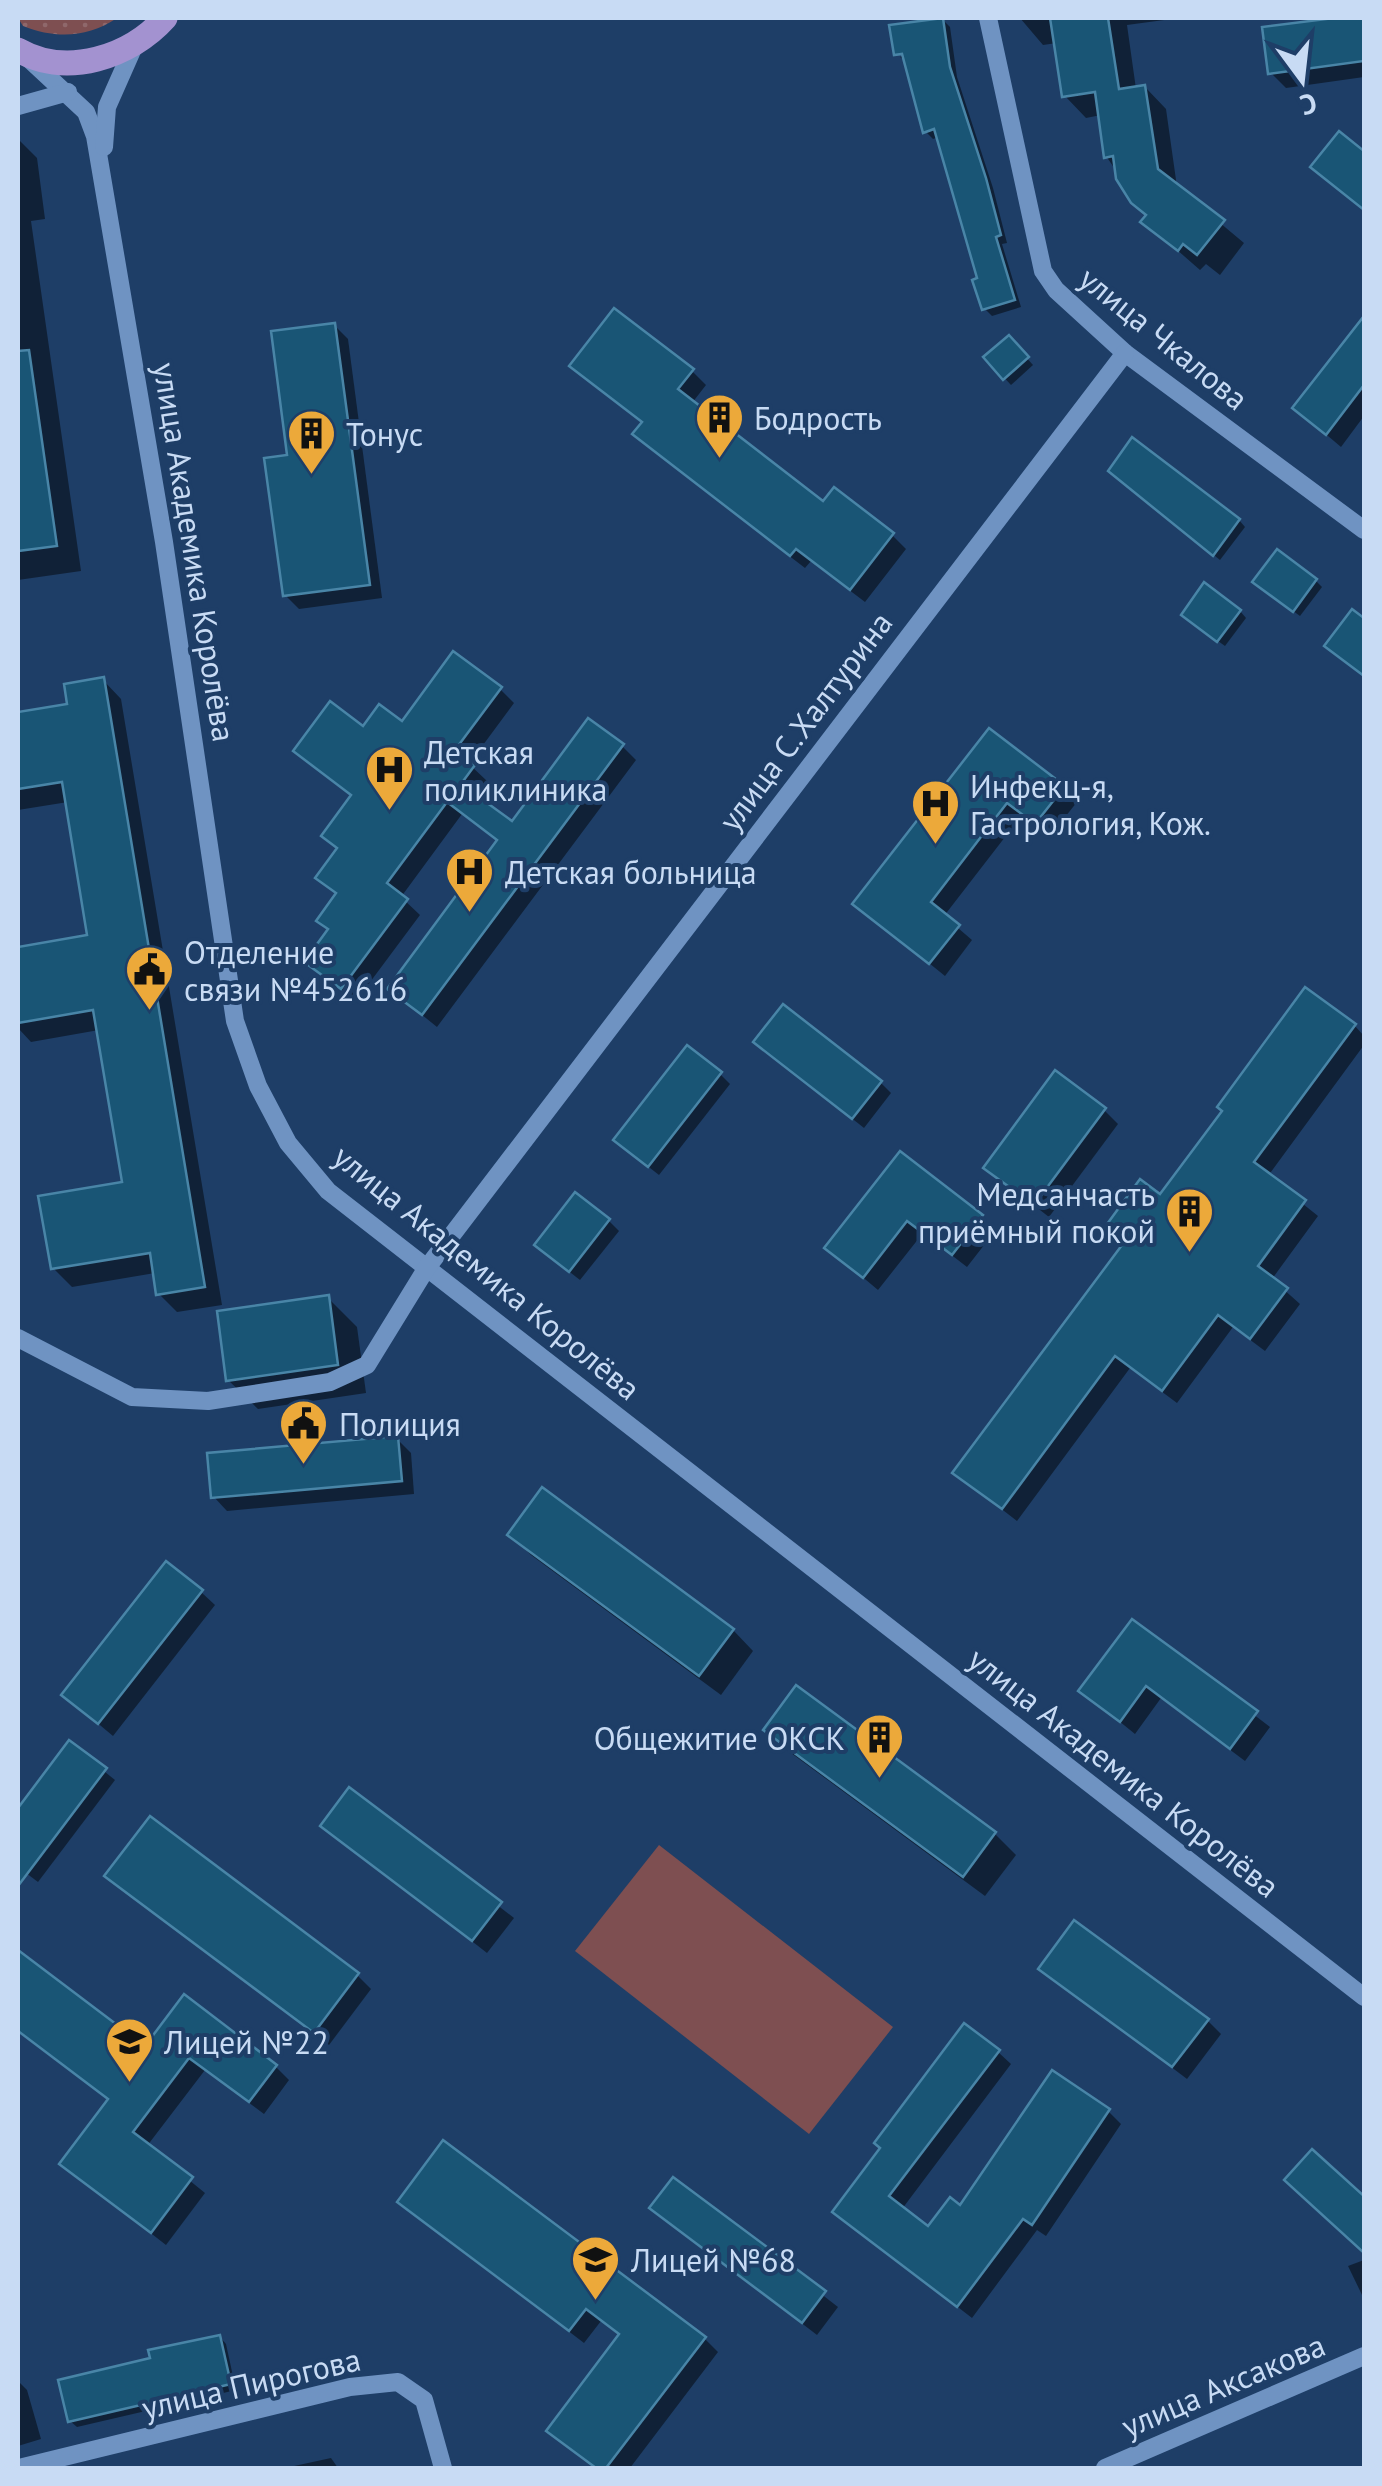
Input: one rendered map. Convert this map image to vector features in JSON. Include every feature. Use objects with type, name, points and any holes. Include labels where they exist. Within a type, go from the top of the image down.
[{"type":"main road","points":[[20,52],[52,62],[82,62],[134,46],[165,18]]},
{"type":"street","name":"улица Чкалова","points":[[988,18],[1043,271],[1056,290],[1125,353],[1364,530]]},
{"type":"street","points":[[107,188],[103,134],[107,107],[134,46]]},
{"type":"street","name":"улица Академика Королёва","points":[[20,52],[86,112],[107,188],[235,1021],[258,1086],[288,1143],[328,1192],[804,1558],[1364,1997]]},
{"type":"street","points":[[18,106],[68,92]]},
{"type":"street","name":"улица С.Халтурина","points":[[18,1338],[132,1397],[208,1401],[330,1382],[367,1366],[426,1269],[1125,353]]},
{"type":"street","name":"улица Аксакова","points":[[1105,2468],[1364,2356]]},
{"type":"street","name":"улица Пирогова","points":[[19,2468],[350,2387],[398,2382],[424,2400],[443,2468]]},
{"type":"shaded area","points":[[18,18],[117,18],[94,30],[59,34],[23,26]]},
{"type":"shaded area","points":[[659,1845],[893,2027],[809,2134],[575,1951]]},
{"type":"building","points":[[943,18],[950,67],[986,178],[1001,235],[996,237],[1015,300],[982,310],[972,280],[977,278],[934,129],[923,133],[902,54],[894,55],[889,25]]},
{"type":"building","points":[[1050,18],[1108,18],[1119,89],[1145,85],[1158,169],[1225,220],[1197,255],[1183,244],[1178,251],[1140,222],[1146,215],[1131,203],[1116,179],[1113,156],[1104,158],[1095,92],[1062,97]]},
{"type":"building","points":[[1364,18],[1364,61],[1268,74],[1262,27]]},
{"type":"building","points":[[1339,131],[1364,151],[1364,210],[1310,167]]},
{"type":"building","name":"Бодрость","points":[[614,308],[694,369],[678,389],[823,501],[834,487],[894,533],[850,590],[796,549],[790,556],[632,434],[642,422],[569,366]]},
{"type":"building","points":[[1364,316],[1364,385],[1326,435],[1292,408]]},
{"type":"building","name":"Тонус","points":[[335,323],[370,585],[283,596],[264,458],[287,455],[271,331]]},
{"type":"building","points":[[1009,335],[1029,357],[1003,380],[983,357]]},
{"type":"building","points":[[29,350],[57,546],[18,551],[18,351]]},
{"type":"building","points":[[1132,437],[1240,519],[1213,556],[1108,471]]},
{"type":"building","points":[[1277,549],[1317,579],[1293,612],[1252,582]]},
{"type":"building","points":[[1204,582],[1241,610],[1217,642],[1181,615]]},
{"type":"building","points":[[1352,609],[1364,618],[1364,676],[1324,646]]},
{"type":"building","name":"Детская поликлиника","points":[[453,651],[502,687],[455,750],[475,765],[461,784],[512,821],[588,718],[624,744],[422,1015],[387,989],[497,840],[447,802],[387,883],[408,899],[341,989],[304,962],[328,929],[316,921],[336,893],[315,878],[337,848],[321,836],[351,795],[293,751],[330,701],[363,726],[379,704],[402,721]]},
{"type":"building","points":[[104,677],[205,1287],[156,1295],[150,1253],[51,1269],[38,1196],[122,1182],[93,1010],[18,1023],[18,947],[87,935],[62,782],[18,789],[18,712],[67,704],[64,684]]},
{"type":"building","name":"Инфекц-я, Гастрология, Кож.","points":[[989,728],[1065,786],[1035,824],[1007,803],[931,902],[960,925],[929,964],[852,904]]},
{"type":"building","name":"Медсанчасть приёмный покой","points":[[1305,987],[1356,1024],[1254,1162],[1306,1200],[1258,1266],[1288,1288],[1250,1339],[1218,1315],[1162,1391],[1115,1356],[1002,1509],[952,1473],[1122,1245],[1102,1231],[1140,1179],[1160,1194],[1222,1111],[1217,1107]]},
{"type":"building","points":[[783,1004],[882,1081],[852,1119],[753,1042]]},
{"type":"building","points":[[687,1045],[722,1072],[648,1167],[613,1140]]},
{"type":"building","points":[[1055,1070],[1106,1108],[1034,1205],[983,1168]]},
{"type":"building","points":[[900,1151],[983,1215],[952,1255],[907,1221],[863,1278],[824,1248]]},
{"type":"building","points":[[575,1192],[610,1219],[569,1272],[534,1245]]},
{"type":"building","points":[[329,1295],[338,1365],[226,1381],[217,1311]]},
{"type":"building","name":"Полиция","points":[[398,1436],[402,1481],[211,1498],[207,1453]]},
{"type":"building","points":[[542,1487],[734,1629],[699,1676],[507,1535]]},
{"type":"building","points":[[166,1561],[203,1590],[98,1724],[61,1695]]},
{"type":"building","points":[[1132,1619],[1258,1711],[1230,1749],[1146,1686],[1120,1722],[1078,1691]]},
{"type":"building","name":"Общежитие ОКСК","points":[[796,1685],[996,1832],[963,1877],[763,1730]]},
{"type":"building","points":[[69,1740],[107,1768],[18,1886],[18,1808]]},
{"type":"building","points":[[349,1787],[502,1902],[472,1941],[320,1826]]},
{"type":"building","points":[[150,1816],[359,1973],[314,2033],[104,1876]]},
{"type":"building","points":[[1074,1920],[1209,2019],[1172,2067],[1038,1969]]},
{"type":"building","name":"Лицей №22","points":[[18,1950],[145,2046],[184,1994],[277,2065],[249,2102],[189,2058],[133,2132],[193,2177],[151,2233],[59,2164],[108,2099],[18,2031]]},
{"type":"building","points":[[964,2023],[1000,2050],[889,2196],[928,2226],[950,2197],[960,2205],[1052,2070],[1110,2109],[1032,2225],[1023,2219],[957,2307],[832,2212],[880,2148],[874,2143]]},
{"type":"building","name":"Лицей №68","points":[[443,2140],[706,2337],[606,2468],[596,2468],[546,2431],[619,2334],[586,2309],[569,2331],[397,2202]]},
{"type":"building","points":[[1312,2149],[1364,2196],[1364,2253],[1284,2180]]},
{"type":"building","points":[[673,2177],[826,2291],[802,2323],[649,2208]]},
{"type":"building","points":[[220,2335],[231,2384],[68,2422],[58,2380],[150,2358],[148,2350]]},
{"type":"place","name":"Бодрость","points":[[719,460]]},
{"type":"place","name":"Тонус","points":[[311,476]]},
{"type":"place","name":"Детская поликлиника","points":[[389,812]]},
{"type":"place","name":"Инфекц-я, Гастрология, Кож.","points":[[935,846]]},
{"type":"place","name":"Детская больница","points":[[470,914]]},
{"type":"place","name":"Отделение связи №452616","points":[[149,1012]]},
{"type":"place","name":"Медсанчасть приёмный покой","points":[[1190,1254]]},
{"type":"place","name":"Полиция","points":[[304,1466]]},
{"type":"place","name":"Общежитие ОКСК","points":[[880,1780]]},
{"type":"place","name":"Лицей №22","points":[[129,2084]]},
{"type":"place","name":"Лицей №68","points":[[596,2302]]}]
